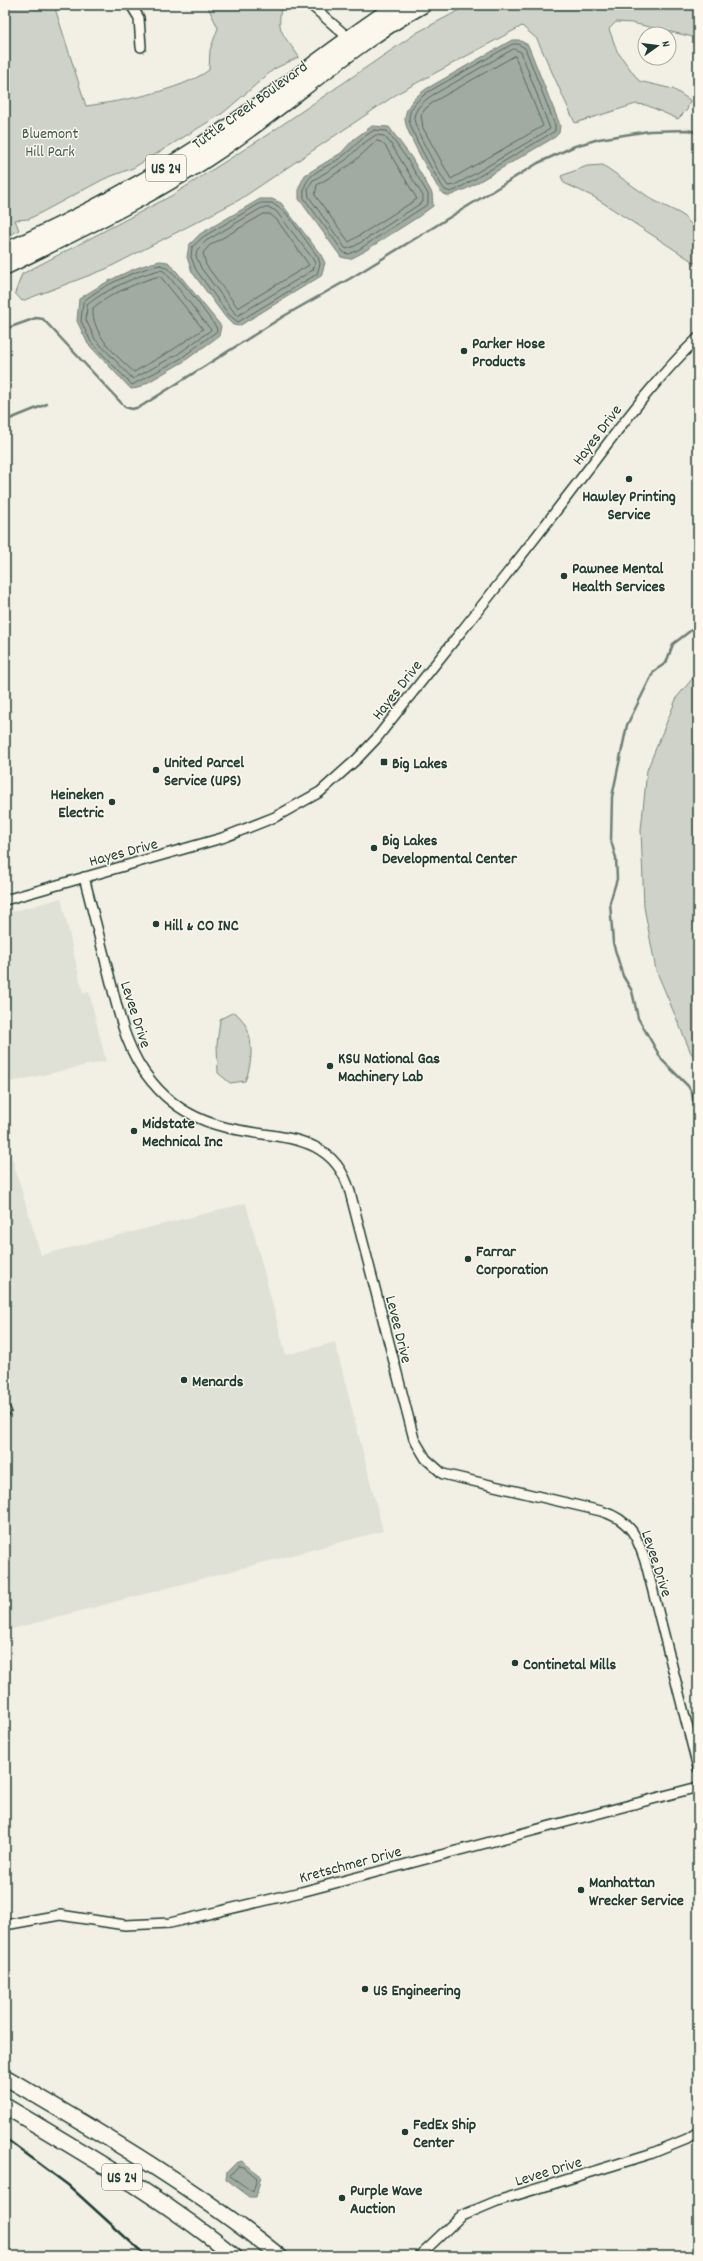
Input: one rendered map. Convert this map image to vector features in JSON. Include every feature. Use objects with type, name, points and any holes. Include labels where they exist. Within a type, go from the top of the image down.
[{"type":"highway","name":"Tuttle Creek Boulevard","points":[[5,267],[103,218],[188,170],[223,148],[397,5]]},
{"type":"highway","name":"Tuttle Creek Boulevard","points":[[5,251],[75,218],[169,166],[216,136],[353,42],[424,5]]},
{"type":"highway","name":"US 24","points":[[5,2077],[98,2131],[207,2201],[279,2256]]},
{"type":"highway","name":"US 24","points":[[5,2106],[141,2188],[180,2214],[234,2256]]},
{"type":"street","points":[[131,5],[139,18],[141,46]]},
{"type":"street","points":[[311,5],[353,42]]},
{"type":"street","name":"Hayes Drive","points":[[5,900],[222,838],[275,817],[320,792],[357,759],[376,739],[570,494],[643,396],[675,360],[698,338]]},
{"type":"street","name":"Levee Drive","points":[[84,877],[122,1028],[135,1058],[151,1082],[184,1112],[215,1124],[316,1146],[337,1163],[348,1185],[414,1439],[426,1459],[443,1474],[601,1511],[611,1514],[631,1528],[638,1540],[646,1564],[698,1768]]},
{"type":"street","name":"Kretschmer Drive","points":[[5,1925],[60,1915],[125,1925],[170,1923],[301,1892],[698,1786]]},
{"type":"street","name":"Levee Drive","points":[[419,2256],[461,2216],[497,2201],[650,2154],[687,2139],[698,2132]]},
{"type":"shaded area","points":[[61,898],[83,993],[89,992],[106,1061],[12,1082],[8,1074],[5,1074],[5,914]]},
{"type":"shaded area","points":[[5,1134],[41,1255],[246,1203],[286,1355],[335,1342],[383,1531],[5,1631]]},
{"type":"green space","name":"Bluemont Hill Park","points":[[5,5],[54,5],[86,106],[150,94],[183,84],[209,70],[210,50],[218,28],[207,5],[282,5],[280,14],[281,28],[299,57],[274,69],[223,113],[133,168],[104,179],[29,219],[15,220],[19,230],[5,237]]},
{"type":"green space","points":[[469,5],[685,5],[698,11],[698,43],[693,37],[677,33],[677,26],[645,26],[616,22],[609,29],[617,51],[639,81],[673,89],[690,100],[687,110],[678,119],[646,105],[636,104],[575,123],[537,39],[522,26],[400,92],[239,200],[106,269],[22,301],[15,293],[22,274],[171,196],[267,135],[418,32]]},
{"type":"green space","points":[[603,165],[653,200],[681,214],[698,231],[698,265],[594,197],[564,183],[561,176],[587,166]]},
{"type":"green space","points":[[698,672],[698,1061],[691,1053],[656,970],[644,907],[641,830],[647,770],[677,697]]},
{"type":"green space","points":[[234,1012],[241,1018],[246,1026],[251,1044],[251,1054],[245,1081],[230,1083],[218,1073],[217,1044],[220,1019]]},
{"type":"water","points":[[512,40],[519,40],[528,45],[560,125],[559,133],[555,137],[468,188],[449,196],[442,193],[409,132],[405,118],[407,109],[415,98],[426,89]]},
{"type":"water","points":[[372,126],[389,127],[411,157],[432,193],[433,206],[350,259],[341,257],[299,199],[299,187],[305,175],[341,153],[354,139]]},
{"type":"water","points":[[260,199],[272,199],[281,203],[321,255],[325,263],[321,276],[239,326],[233,325],[226,318],[192,272],[187,257],[189,245],[200,234]]},
{"type":"water","points":[[160,261],[168,262],[221,326],[219,336],[183,362],[138,388],[131,389],[88,344],[77,321],[79,299],[118,276],[139,267]]},
{"type":"water","points":[[242,2161],[261,2176],[256,2197],[250,2197],[226,2179],[227,2172],[236,2163]]},
{"type":"waterway","points":[[5,329],[36,318],[43,319],[125,407],[132,409],[140,407],[284,316],[351,278],[538,163],[575,146],[599,139],[649,131],[688,130],[698,133]]},
{"type":"waterway","points":[[5,421],[47,404]]},
{"type":"waterway","points":[[698,625],[673,644],[666,663],[654,671],[627,725],[612,797],[611,841],[616,858],[617,879],[610,902],[613,943],[623,976],[632,991],[638,1018],[662,1060],[688,1086],[692,1093],[693,1100],[698,1105]]},
{"type":"railway","points":[[5,2138],[68,2185],[146,2256]]},
{"type":"place","name":"Parker Hose Products","points":[[464,351]]},
{"type":"place","name":"Hawley Printing Service","points":[[629,479]]},
{"type":"place","name":"Pawnee Mental Health Services","points":[[564,576]]},
{"type":"place","name":"Big Lakes","points":[[384,762]]},
{"type":"place","name":"United Parcel Service (UPS)","points":[[156,770]]},
{"type":"place","name":"Heineken Electric","points":[[112,802]]},
{"type":"place","name":"Big Lakes Developmental Center","points":[[374,848]]},
{"type":"place","name":"Hill & CO INC","points":[[156,924]]},
{"type":"place","name":"KSU National Gas Machinery Lab","points":[[330,1066]]},
{"type":"place","name":"Midstate Mechnical Inc","points":[[134,1131]]},
{"type":"place","name":"Farrar Corporation","points":[[468,1259]]},
{"type":"place","name":"Menards","points":[[184,1380]]},
{"type":"place","name":"Continetal Mills","points":[[515,1663]]},
{"type":"place","name":"Manhattan Wrecker Service","points":[[581,1890]]},
{"type":"place","name":"US Engineering","points":[[365,1989]]},
{"type":"place","name":"FedEx Ship Center","points":[[405,2132]]},
{"type":"place","name":"Purple Wave Auction","points":[[342,2198]]}]
